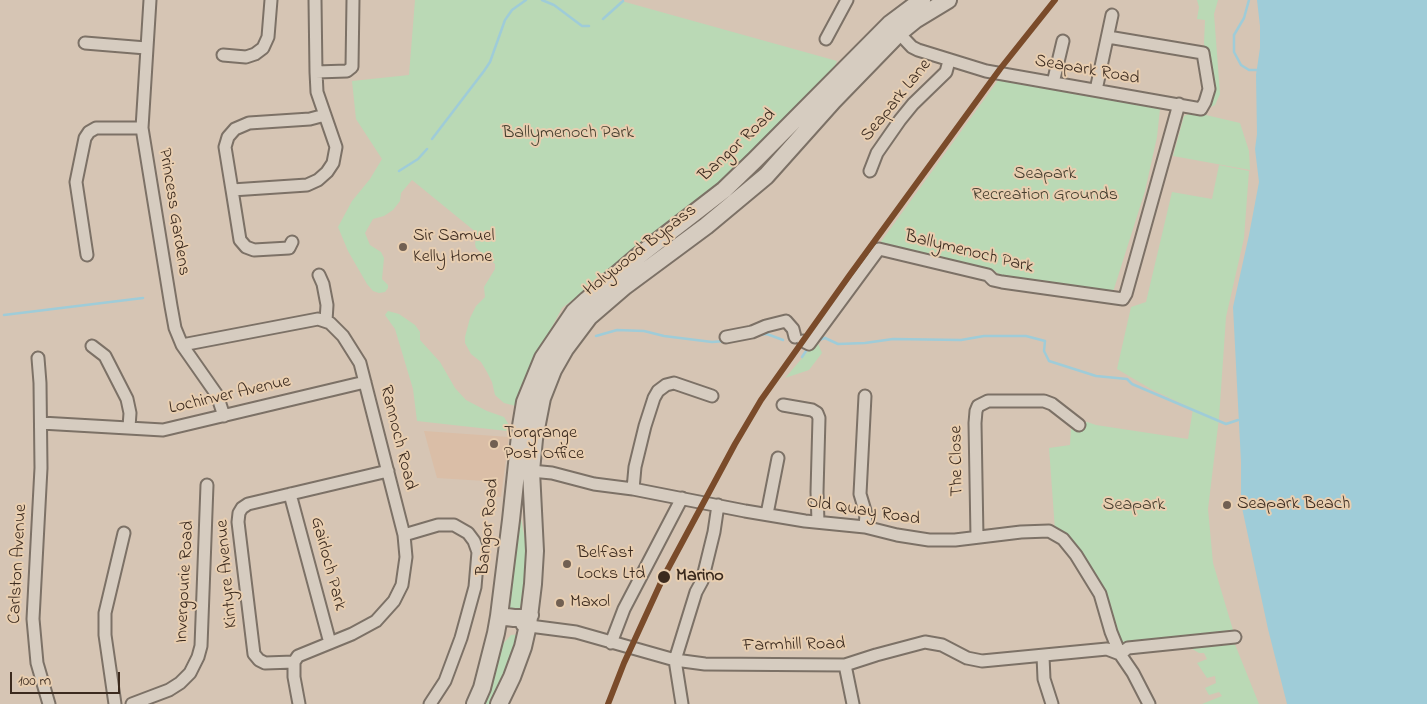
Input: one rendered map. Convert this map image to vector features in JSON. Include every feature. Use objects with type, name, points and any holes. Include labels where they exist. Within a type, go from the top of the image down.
[{"type":"highway","points":[[894,28],[922,0]]},
{"type":"highway","points":[[894,28],[916,20],[948,0]]},
{"type":"highway","name":"Bangor Road","points":[[475,704],[482,688],[499,619],[521,426],[526,402],[543,358],[567,334],[574,312],[636,258],[724,190],[894,28]]},
{"type":"highway","points":[[499,704],[524,647],[529,620],[535,551],[531,471],[534,439],[542,398],[567,334]]},
{"type":"highway","points":[[499,619],[524,618],[529,620]]},
{"type":"street","name":"Princess Gardens","points":[[150,0],[142,128],[171,306],[175,328],[182,345],[217,395],[224,416]]},
{"type":"street","points":[[223,56],[246,57],[255,54],[262,48],[268,37],[271,0]]},
{"type":"street","points":[[232,190],[307,185],[323,177],[333,163],[336,147],[316,92],[315,0]]},
{"type":"street","points":[[316,72],[347,71],[352,67],[353,0]]},
{"type":"street","points":[[826,39],[847,0]]},
{"type":"street","points":[[1096,90],[1112,15]]},
{"type":"street","name":"Seapark Road","points":[[894,28],[912,47],[950,61],[986,70],[1179,104],[1201,110],[1209,89],[1203,53],[1108,37]]},
{"type":"street","points":[[1053,83],[1063,41]]},
{"type":"street","points":[[85,43],[146,48]]},
{"type":"street","name":"Seapark Lane","points":[[869,165],[913,104],[946,72],[950,61]]},
{"type":"street","name":"Ballymenoch Park","points":[[726,337],[752,332],[786,321],[799,339],[809,344],[879,249],[988,275],[993,280],[1002,282],[1123,299],[1126,294],[1179,104]]},
{"type":"street","points":[[292,242],[289,248],[254,250],[246,247],[240,240],[225,148],[228,137],[235,129],[249,123],[310,119],[325,115]]},
{"type":"street","points":[[88,255],[76,182],[85,138],[89,132],[96,128],[142,128]]},
{"type":"street","points":[[182,345],[313,319],[326,321],[327,305],[323,284],[319,276]]},
{"type":"street","name":"Rannoch Road","points":[[294,662],[298,656],[368,626],[383,615],[394,601],[402,584],[406,557],[404,535],[360,363],[343,336],[326,321]]},
{"type":"street","points":[[92,346],[105,356],[127,399],[130,413],[128,427]]},
{"type":"street","name":"Carlston Avenue","points":[[38,358],[41,423],[40,487],[33,619],[37,663],[49,704]]},
{"type":"street","name":"Lochinver Avenue","points":[[41,423],[163,430],[365,382]]},
{"type":"street","points":[[633,489],[645,426],[658,391],[663,386],[674,383],[712,396]]},
{"type":"street","points":[[865,396],[860,494],[866,514],[865,527]]},
{"type":"street","name":"The Close","points":[[976,537],[975,422],[978,406],[988,401],[1044,401],[1052,404],[1079,425]]},
{"type":"street","points":[[783,406],[812,410],[817,413],[819,418],[818,522]]},
{"type":"street","points":[[767,514],[778,458]]},
{"type":"street","name":"Kintyre Avenue","points":[[294,662],[265,663],[254,654],[238,519],[240,510],[248,504],[388,471]]},
{"type":"street","name":"Old Quay Road","points":[[531,471],[552,473],[594,484],[633,489],[767,514],[865,527],[929,540],[955,540],[1041,530],[1049,531],[1063,539],[1076,555],[1100,594],[1110,632],[1148,704]]},
{"type":"street","name":"Invergourie Road","points":[[132,704],[174,688],[190,673],[198,657],[201,646],[208,485]]},
{"type":"street","name":"Gairloch Park","points":[[290,494],[330,643]]},
{"type":"street","points":[[615,644],[624,609],[686,499]]},
{"type":"street","points":[[682,704],[675,660],[693,600],[702,580],[714,532],[713,504]]},
{"type":"street","points":[[404,535],[438,525],[454,525],[468,533],[474,541],[478,552],[474,587],[461,638],[445,681],[430,704]]},
{"type":"street","points":[[116,704],[105,635],[105,613],[124,533]]},
{"type":"street","name":"Farmhill Road","points":[[529,620],[675,660],[723,664],[845,665],[925,642],[942,645],[977,661],[1107,649],[1120,654],[1128,648],[1236,637]]},
{"type":"street","points":[[1043,656],[1044,679],[1052,704]]},
{"type":"street","points":[[294,662],[298,704]]},
{"type":"street","points":[[845,665],[853,704]]},
{"type":"shaded area","points":[[424,431],[509,437],[501,497],[493,496],[485,481],[437,478]]},
{"type":"green space","name":"Ballymenoch Park","points":[[415,0],[618,0],[837,61],[835,66],[801,105],[713,192],[562,308],[523,382],[516,406],[504,403],[495,395],[487,372],[481,362],[471,354],[465,343],[470,318],[476,306],[485,297],[484,287],[495,269],[495,264],[476,248],[477,233],[412,180],[401,193],[400,201],[393,210],[384,216],[373,219],[365,233],[370,245],[381,252],[384,258],[382,279],[388,285],[388,288],[385,292],[379,293],[373,291],[367,284],[348,251],[338,227],[352,201],[370,179],[382,159],[356,119],[352,81],[409,75]]},
{"type":"green space","points":[[1197,0],[1218,0],[1214,14],[1220,94],[1215,105],[1207,109],[1202,109],[1206,60],[1204,43],[1205,20],[1197,19],[1199,7]]},
{"type":"green space","name":"Seapark Recreation Grounds","points":[[999,79],[1160,109],[1157,137],[1145,191],[1113,292],[1003,278],[995,271],[880,243]]},
{"type":"green space","points":[[1193,112],[1240,123],[1249,151],[1250,170],[1173,156],[1184,116]]},
{"type":"green space","name":"Seapark","points":[[1219,165],[1249,171],[1244,238],[1226,317],[1219,418],[1208,509],[1213,563],[1233,630],[1118,644],[1101,594],[1055,530],[1049,448],[1070,445],[1071,428],[1087,422],[1188,439],[1193,409],[1151,389],[1117,369],[1131,307],[1146,302],[1172,192],[1212,199]]},
{"type":"green space","points":[[388,311],[399,314],[415,325],[420,332],[420,340],[440,362],[455,388],[466,400],[504,417],[509,425],[507,431],[417,421],[413,389],[395,329],[385,315]]},
{"type":"green space","points":[[817,341],[822,353],[809,370],[785,378]]},
{"type":"green space","points":[[515,509],[521,518],[529,562],[528,610],[508,609]]},
{"type":"green space","points":[[523,634],[493,704],[481,704],[502,645],[511,635]]},
{"type":"green space","points":[[1234,642],[1259,704],[1202,704],[1222,696],[1219,692],[1209,695],[1205,688],[1216,683],[1215,676],[1207,678],[1197,663],[1207,659],[1204,653],[1199,653],[1189,647]]},
{"type":"water","points":[[1257,0],[1427,0],[1427,704],[1287,704],[1268,629],[1241,503],[1241,462],[1233,307],[1259,182],[1255,149],[1257,134],[1256,75],[1260,48]]},
{"type":"waterway","points":[[432,139],[490,62],[505,20],[512,10],[526,0]]},
{"type":"waterway","points":[[542,0],[554,5],[582,26],[589,26]]},
{"type":"waterway","points":[[1249,0],[1244,18],[1234,35],[1234,52],[1241,65],[1249,70],[1257,70]]},
{"type":"waterway","points":[[603,19],[623,1]]},
{"type":"waterway","points":[[399,171],[418,159],[427,149]]},
{"type":"waterway","points":[[4,315],[143,298]]},
{"type":"waterway","points":[[596,336],[617,330],[644,331],[664,336],[712,342],[725,341]]},
{"type":"waterway","points":[[757,335],[767,334],[783,340]]},
{"type":"waterway","points":[[816,341],[825,338],[838,344],[893,339],[961,340],[984,336],[1026,336],[1045,341],[1044,351],[1049,361],[1096,376],[1127,379],[1132,384],[1226,424],[1238,420]]},
{"type":"waterway","points":[[802,357],[808,348]]},
{"type":"transit line","points":[[608,704],[624,663],[663,578],[735,444],[761,400],[1000,69],[1055,0]]},
{"type":"place","name":"Sir Samuel Kelly Home","points":[[403,247]]},
{"type":"place","name":"Torgrange Post Office","points":[[494,444]]},
{"type":"place","name":"Seapark Beach","points":[[1227,505]]},
{"type":"place","name":"Belfast Locks Ltd","points":[[567,564]]},
{"type":"place","name":"Marino","points":[[664,577]]},
{"type":"place","name":"Maxol","points":[[560,603]]}]
